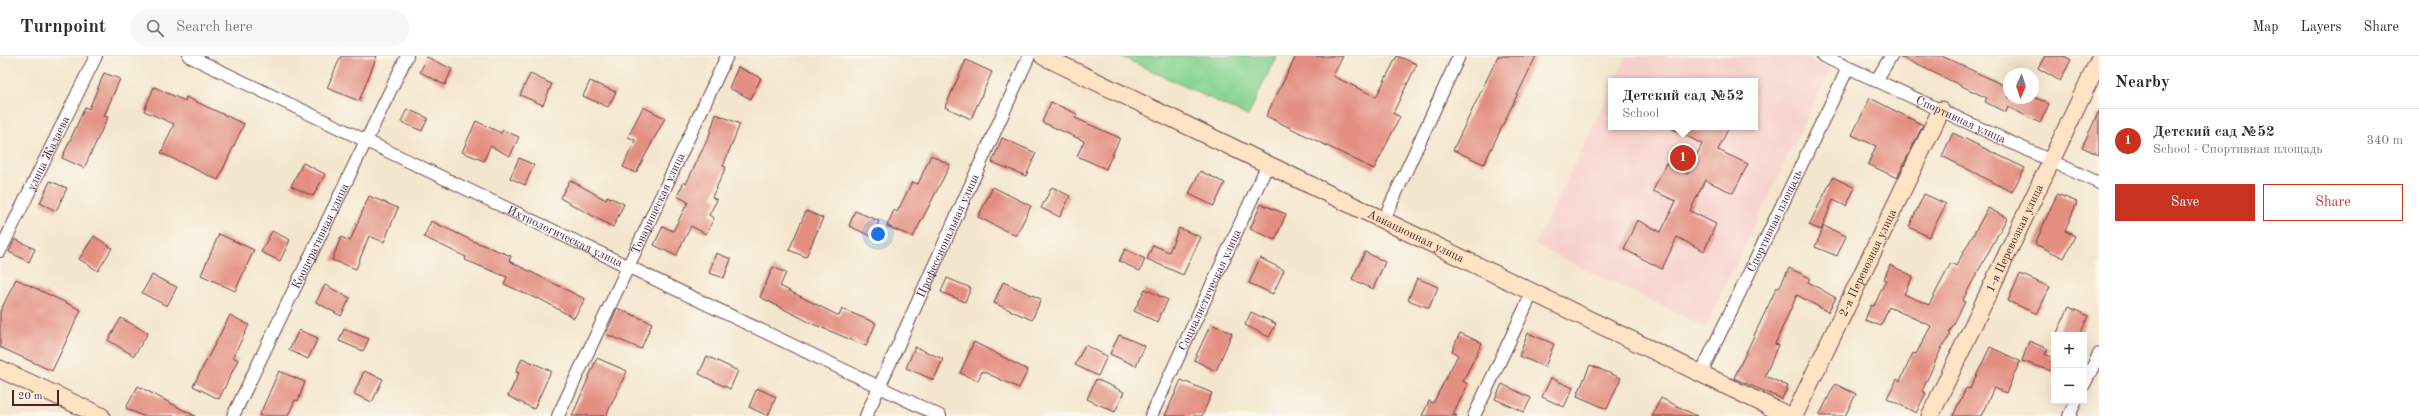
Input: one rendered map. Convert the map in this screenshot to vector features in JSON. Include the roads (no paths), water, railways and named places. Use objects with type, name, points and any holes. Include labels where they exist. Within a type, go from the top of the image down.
[{"type":"main road","name":"Авиационная улица","points":[[1043,56],[1533,291],[1789,416]]},
{"type":"main road","name":"1-я Перевозная улица","points":[[1930,416],[2050,160],[2099,60]]},
{"type":"main road","name":"2-я Перевозная улица","points":[[1794,416],[1941,110]]},
{"type":"main road","points":[[0,369],[101,416]]},
{"type":"street","name":"улица Жадаева","points":[[0,251],[96,56]]},
{"type":"street","name":"Ихтиологическая улица","points":[[189,56],[940,416]]},
{"type":"street","name":"Кооперативная улица","points":[[233,416],[367,142],[407,56]]},
{"type":"street","name":"Товарищеская улица","points":[[558,416],[727,56]]},
{"type":"street","name":"Профессиональная улица","points":[[866,416],[1029,56]]},
{"type":"street","points":[[1384,220],[1459,56]]},
{"type":"street","name":"Спортивная улица","points":[[1823,56],[2099,183]]},
{"type":"street","points":[[1876,81],[1891,56]]},
{"type":"street","name":"Спортивная площадь","points":[[1701,373],[1848,68]]},
{"type":"street","name":"Социалистическая улица","points":[[1151,416],[1268,164]]},
{"type":"street","points":[[1474,416],[1533,291]]},
{"type":"street","points":[[2087,379],[2099,354]]},
{"type":"street","points":[[2069,416],[2075,404]]},
{"type":"place","name":"Детский сад №52","points":[[1683,158]]}]
